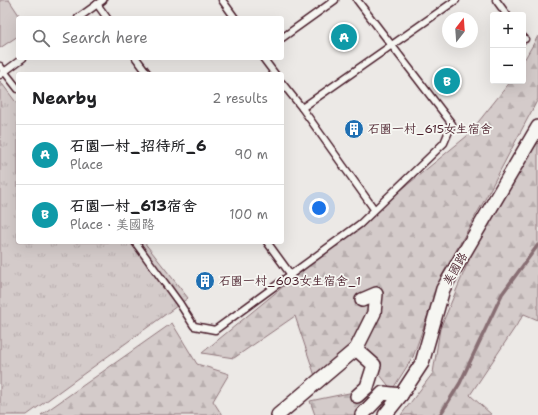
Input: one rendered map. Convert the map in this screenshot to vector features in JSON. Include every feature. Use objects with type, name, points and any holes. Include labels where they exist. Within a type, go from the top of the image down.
[{"type":"street","name":"美國路","points":[[385,415],[401,395],[422,363],[443,289],[538,127]]},
{"type":"street","points":[[278,415],[356,349],[374,313],[376,294],[362,300]]},
{"type":"street","points":[[356,349],[374,365],[367,387],[357,396]]},
{"type":"street","points":[[362,415],[383,393],[401,395]]},
{"type":"lane","points":[[222,0],[234,16]]},
{"type":"lane","points":[[284,37],[335,0]]},
{"type":"lane","points":[[136,244],[194,326],[215,330],[360,224],[374,209],[444,144],[452,124],[393,45],[357,0]]},
{"type":"lane","points":[[302,108],[456,0]]},
{"type":"lane","points":[[496,0],[505,12]]},
{"type":"lane","points":[[81,16],[100,2],[106,16]]},
{"type":"lane","points":[[2,73],[20,60]]},
{"type":"lane","points":[[138,60],[146,72]]},
{"type":"lane","points":[[264,60],[274,72]]},
{"type":"lane","points":[[0,66],[2,73],[16,86]]},
{"type":"lane","points":[[284,86],[302,108],[374,209]]},
{"type":"lane","points":[[268,244],[291,275]]},
{"type":"green space","points":[[0,0],[9,0],[20,16],[16,16],[16,37],[0,48]]},
{"type":"green space","points":[[538,36],[538,99],[484,201],[441,277],[413,357],[392,390],[361,351],[316,379],[295,316],[234,358],[202,353],[467,136],[509,84],[526,84],[526,57]]},
{"type":"green space","points":[[0,81],[16,102],[16,244],[146,244],[188,298],[27,415],[0,415]]},
{"type":"green space","points":[[538,130],[538,320],[524,314],[470,395],[492,415],[401,415],[433,373],[440,329],[474,248]]},
{"type":"green space","points":[[172,323],[197,364],[229,374],[213,401],[222,415],[41,415]]},
{"type":"green space","points":[[354,392],[380,402],[371,415],[315,415],[310,401]]},
{"type":"waterway","points":[[440,415],[460,383],[502,294],[538,245]]},
{"type":"place","name":"石園一村_招待所_6","points":[[344,37]]},
{"type":"place","name":"石園一村_613宿舍","points":[[447,81]]},
{"type":"place","name":"石園一村_615女生宿舍","points":[[354,129]]},
{"type":"place","name":"石園一村_603女生宿舍_1","points":[[205,281]]}]
